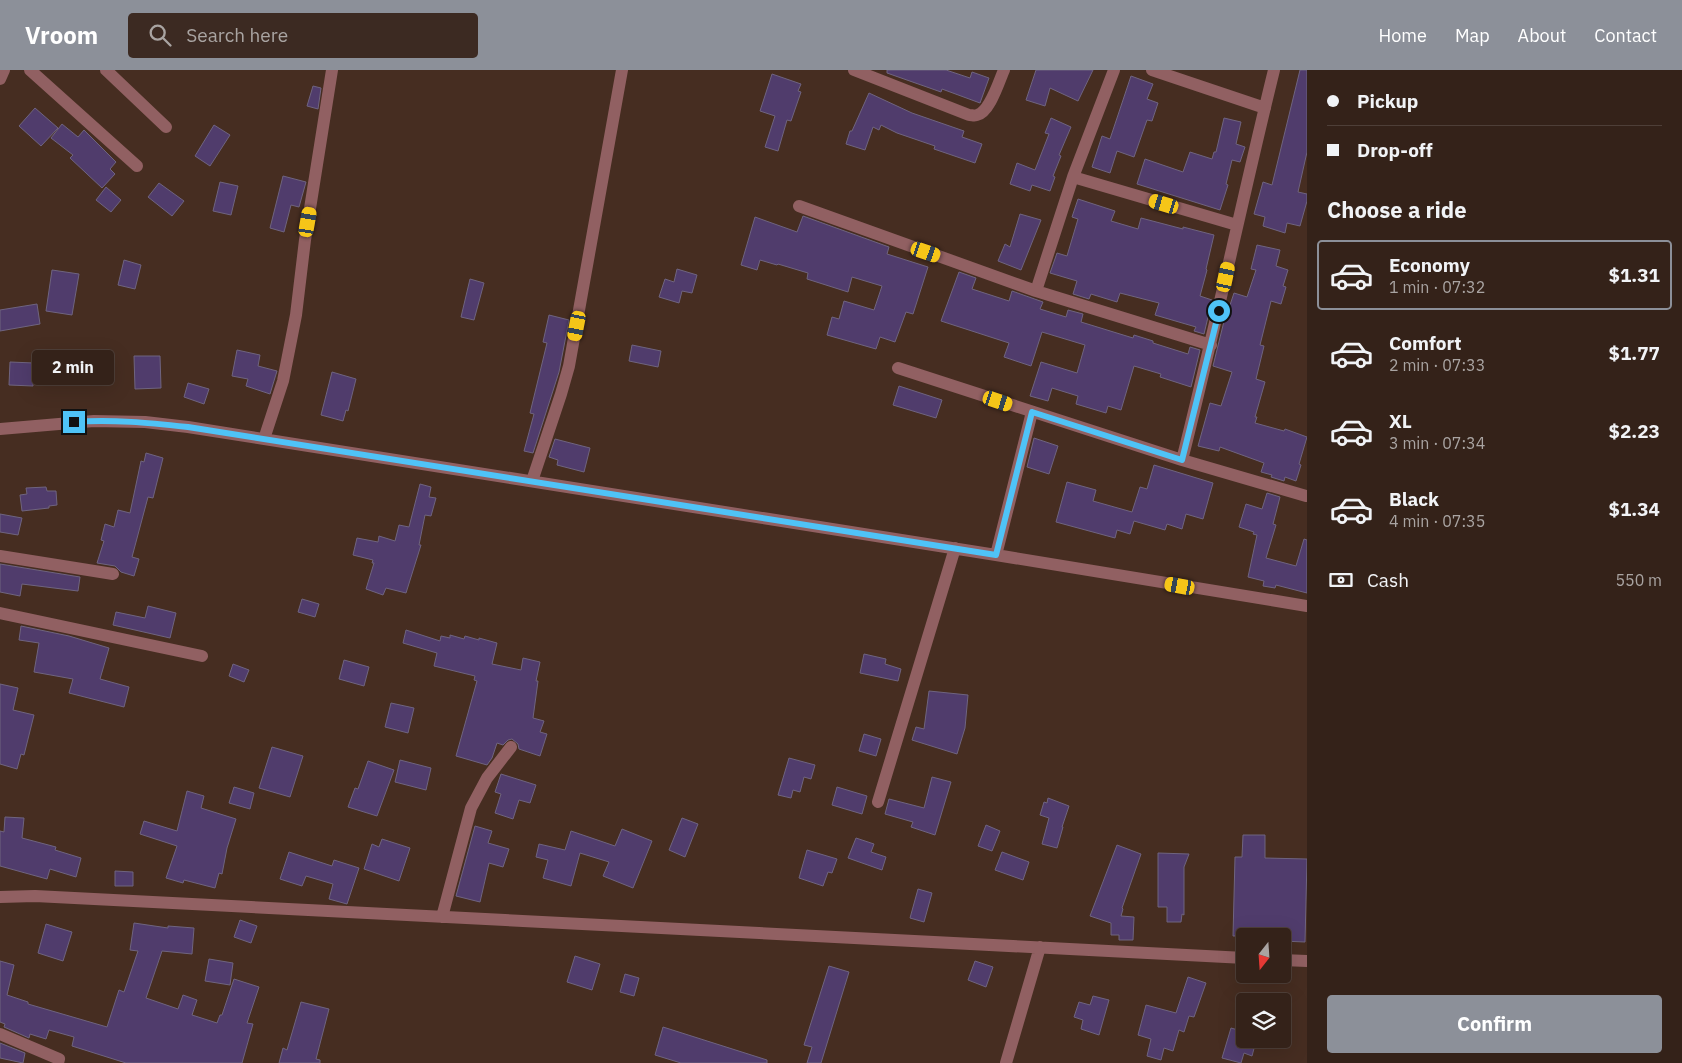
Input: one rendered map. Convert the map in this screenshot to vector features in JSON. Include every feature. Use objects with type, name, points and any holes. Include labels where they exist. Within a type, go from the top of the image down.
[{"type":"street","points":[[0,79],[4,70]]},
{"type":"street","points":[[30,70],[137,166]]},
{"type":"street","points":[[106,70],[166,126]]},
{"type":"street","points":[[264,439],[283,381],[296,315],[305,240],[332,70]]},
{"type":"street","points":[[532,481],[569,366],[622,70]]},
{"type":"street","points":[[854,70],[969,115],[977,115],[989,105],[1004,70]]},
{"type":"street","points":[[1036,290],[1074,177],[1114,70]]},
{"type":"street","points":[[1152,70],[1265,108]]},
{"type":"street","points":[[1182,460],[1211,345],[1274,70]]},
{"type":"street","points":[[1074,177],[1237,225]]},
{"type":"street","points":[[799,206],[1036,290],[1211,345]]},
{"type":"street","points":[[898,368],[1182,460],[1307,496]]},
{"type":"street","points":[[996,555],[1032,412]]},
{"type":"street","points":[[0,429],[94,421],[145,422],[532,481],[1307,606]]},
{"type":"street","points":[[878,802],[955,548]]},
{"type":"street","points":[[0,556],[112,574]]},
{"type":"street","points":[[0,613],[202,656]]},
{"type":"street","points":[[442,917],[471,808],[487,778],[511,747]]},
{"type":"street","points":[[0,897],[36,896],[1236,958]]},
{"type":"street","points":[[1006,1063],[1040,947]]},
{"type":"street","points":[[1291,960],[1307,961]]},
{"type":"street","points":[[0,1034],[59,1059],[58,1063]]},
{"type":"building","points":[[887,70],[946,70],[970,78],[972,72],[989,78],[980,103],[942,89],[941,92],[887,73]]},
{"type":"building","points":[[1036,70],[1093,70],[1078,101],[1050,88],[1045,106],[1026,100]]},
{"type":"building","points":[[1300,70],[1307,70],[1307,152],[1298,192],[1307,194],[1307,201],[1300,226],[1287,223],[1285,233],[1263,226],[1265,217],[1254,214],[1263,182],[1272,185]]},
{"type":"building","points":[[772,74],[801,84],[798,91],[801,92],[791,121],[787,120],[778,151],[765,147],[775,116],[760,111]]},
{"type":"building","points":[[1131,76],[1153,84],[1147,99],[1158,103],[1152,121],[1147,120],[1134,157],[1117,151],[1110,173],[1092,167],[1102,136],[1110,139]]},
{"type":"building","points":[[313,86],[321,88],[318,109],[307,106]]},
{"type":"building","points":[[869,93],[912,113],[964,131],[962,137],[982,144],[975,163],[934,149],[935,146],[897,133],[881,125],[879,130],[873,127],[865,150],[846,144],[850,131],[852,131]]},
{"type":"building","points":[[35,108],[58,128],[41,146],[19,126]]},
{"type":"building","points":[[1051,118],[1071,127],[1059,155],[1061,156],[1053,176],[1055,177],[1050,191],[1032,185],[1030,191],[1010,184],[1017,163],[1035,170],[1049,134],[1045,133]]},
{"type":"building","points":[[1224,118],[1241,122],[1236,144],[1245,147],[1240,162],[1232,160],[1226,184],[1228,185],[1220,210],[1137,184],[1145,159],[1183,172],[1190,152],[1212,159],[1214,152],[1216,152]]},
{"type":"building","points":[[62,124],[78,137],[84,130],[116,162],[110,169],[115,174],[102,188],[70,158],[73,155],[51,138]]},
{"type":"building","points":[[214,125],[230,135],[210,166],[195,156]]},
{"type":"building","points":[[283,176],[306,182],[299,207],[291,205],[284,232],[270,228]]},
{"type":"building","points":[[220,182],[238,186],[231,215],[213,211]]},
{"type":"building","points":[[159,183],[184,201],[172,216],[148,197]]},
{"type":"building","points":[[106,187],[121,200],[111,212],[96,200]]},
{"type":"building","points":[[1078,199],[1115,211],[1111,221],[1138,229],[1141,218],[1214,235],[1200,296],[1212,300],[1204,334],[1194,331],[1196,327],[1155,315],[1159,303],[1120,293],[1117,302],[1091,294],[1089,299],[1073,294],[1077,281],[1050,273],[1057,253],[1067,256],[1078,219],[1072,217]]},
{"type":"building","points":[[1020,214],[1041,220],[1021,270],[998,261],[1005,244],[1010,247]]},
{"type":"building","points":[[803,216],[889,247],[887,254],[928,267],[913,314],[906,312],[895,342],[880,337],[876,349],[827,335],[832,317],[839,319],[844,301],[874,310],[882,286],[852,277],[848,292],[807,279],[808,273],[778,264],[760,260],[757,270],[741,265],[755,217],[797,232]]},
{"type":"building","points":[[1257,245],[1280,250],[1276,266],[1288,270],[1283,286],[1286,287],[1281,304],[1271,301],[1260,345],[1264,346],[1256,379],[1265,382],[1255,423],[1284,431],[1285,429],[1307,437],[1296,481],[1285,477],[1284,481],[1271,477],[1272,475],[1261,472],[1264,463],[1220,447],[1219,451],[1198,446],[1210,403],[1221,406],[1232,372],[1213,366],[1228,305],[1230,305],[1234,293],[1247,297],[1256,270],[1251,269]]},
{"type":"building","points":[[124,260],[141,265],[135,289],[118,285]]},
{"type":"building","points":[[677,269],[697,275],[692,293],[682,291],[679,303],[659,297],[665,279],[674,282]]},
{"type":"building","points":[[52,270],[79,274],[72,315],[46,311]]},
{"type":"building","points":[[959,272],[976,278],[972,289],[1009,301],[1012,291],[1043,302],[1040,309],[1066,317],[1068,310],[1083,314],[1081,322],[1133,338],[1134,335],[1188,354],[1190,347],[1200,350],[1191,387],[1160,377],[1161,374],[1134,366],[1121,410],[1108,406],[1106,413],[1076,404],[1078,396],[1052,388],[1048,401],[1030,396],[1041,362],[1077,373],[1085,345],[1042,332],[1031,366],[1004,357],[1009,343],[941,321]]},
{"type":"building","points":[[470,279],[484,283],[474,320],[461,317]]},
{"type":"building","points":[[37,304],[40,324],[0,331],[0,310]]},
{"type":"building","points":[[549,315],[569,320],[559,372],[533,453],[524,451],[534,414],[530,413],[547,343],[543,342]]},
{"type":"building","points":[[632,345],[661,351],[658,367],[629,361]]},
{"type":"building","points":[[237,350],[260,355],[258,366],[277,371],[270,394],[246,386],[248,379],[232,376]]},
{"type":"building","points":[[134,356],[160,356],[161,388],[135,389]]},
{"type":"building","points":[[10,362],[34,363],[33,386],[9,385]]},
{"type":"building","points":[[332,372],[356,379],[348,411],[346,410],[343,421],[321,415]]},
{"type":"building","points":[[188,383],[209,389],[204,404],[184,397]]},
{"type":"building","points":[[899,386],[942,400],[936,418],[893,405]]},
{"type":"building","points":[[1034,438],[1058,446],[1049,474],[1027,467]]},
{"type":"building","points":[[555,439],[590,448],[584,472],[557,465],[558,460],[549,457]]},
{"type":"building","points":[[146,453],[163,458],[153,498],[148,497],[132,557],[139,559],[134,576],[121,572],[115,566],[97,563],[104,541],[101,540],[105,524],[114,527],[118,510],[130,513],[141,461],[144,462]]},
{"type":"building","points":[[1154,465],[1213,483],[1203,519],[1186,514],[1182,529],[1167,524],[1165,530],[1134,521],[1130,534],[1117,530],[1115,538],[1056,522],[1067,482],[1096,490],[1093,501],[1132,512],[1140,487],[1147,489]]},
{"type":"building","points":[[420,484],[431,487],[429,497],[436,498],[431,516],[425,515],[419,545],[421,545],[406,593],[386,588],[383,595],[366,589],[374,563],[372,563],[373,560],[353,555],[357,538],[378,542],[379,536],[395,541],[399,525],[409,527]]},
{"type":"building","points":[[46,487],[47,491],[56,491],[57,505],[49,506],[49,508],[22,511],[20,495],[27,494],[26,488]]},
{"type":"building","points":[[1267,493],[1280,497],[1273,524],[1276,525],[1266,558],[1296,566],[1304,539],[1307,540],[1307,593],[1276,585],[1275,588],[1263,586],[1264,581],[1248,577],[1257,535],[1253,534],[1254,532],[1239,527],[1246,504],[1262,509]]},
{"type":"building","points":[[0,514],[22,518],[18,535],[0,532]]},
{"type":"building","points":[[0,564],[80,577],[78,591],[22,584],[20,596],[0,592]]},
{"type":"building","points":[[302,599],[319,604],[315,617],[298,612]]},
{"type":"building","points":[[148,606],[176,613],[170,638],[113,625],[116,612],[145,618]]},
{"type":"building","points":[[21,626],[69,636],[109,648],[100,679],[129,687],[124,707],[69,693],[73,679],[34,672],[39,643],[19,640]]},
{"type":"building","points":[[406,630],[440,641],[441,636],[450,638],[450,635],[464,639],[465,636],[479,640],[479,638],[497,643],[492,664],[521,670],[523,658],[540,662],[536,681],[538,681],[533,718],[544,721],[540,732],[547,734],[540,756],[519,749],[518,744],[512,739],[503,745],[497,743],[492,758],[487,765],[456,756],[477,681],[474,680],[475,676],[434,666],[437,653],[403,643]]},
{"type":"building","points":[[864,654],[886,659],[885,664],[901,669],[898,681],[860,673]]},
{"type":"building","points":[[344,660],[369,667],[364,686],[339,679]]},
{"type":"building","points":[[233,664],[249,670],[244,682],[229,676]]},
{"type":"building","points":[[0,684],[18,688],[13,710],[34,715],[24,755],[21,754],[17,769],[0,764]]},
{"type":"building","points":[[929,691],[968,695],[965,728],[957,754],[912,740],[916,727],[924,729]]},
{"type":"building","points":[[391,703],[414,708],[408,733],[385,727]]},
{"type":"building","points":[[864,734],[881,739],[876,756],[859,751]]},
{"type":"building","points":[[272,747],[303,756],[290,797],[259,788]]},
{"type":"building","points":[[789,758],[815,765],[811,779],[804,777],[800,792],[793,790],[791,798],[778,795]]},
{"type":"building","points":[[400,760],[431,768],[426,790],[395,782]]},
{"type":"building","points":[[368,761],[394,770],[377,816],[348,807],[355,788],[358,789]]},
{"type":"building","points":[[501,774],[536,785],[530,803],[519,800],[513,819],[495,813],[501,794],[495,792]]},
{"type":"building","points":[[932,777],[951,782],[935,835],[911,827],[913,822],[885,814],[889,799],[924,808]]},
{"type":"building","points":[[234,787],[254,793],[250,809],[229,803]]},
{"type":"building","points":[[837,787],[867,796],[862,814],[832,805]]},
{"type":"building","points":[[187,791],[204,796],[201,808],[236,819],[227,848],[222,874],[219,873],[215,888],[184,880],[183,883],[166,878],[177,846],[140,834],[144,821],[177,831]]},
{"type":"building","points":[[1048,798],[1069,806],[1057,848],[1042,844],[1049,818],[1040,815],[1044,802],[1047,803]]},
{"type":"building","points":[[5,817],[24,818],[22,838],[56,847],[55,850],[81,858],[76,877],[50,869],[47,879],[0,866],[0,831],[4,832]]},
{"type":"building","points":[[682,818],[698,824],[685,857],[669,850]]},
{"type":"building","points":[[986,825],[1000,831],[992,851],[978,846]]},
{"type":"building","points":[[475,826],[492,831],[488,843],[509,849],[503,867],[489,863],[480,902],[456,896]]},
{"type":"building","points":[[622,829],[652,841],[633,888],[603,876],[609,862],[580,853],[571,886],[543,878],[548,860],[536,857],[539,844],[565,850],[571,831],[615,846]]},
{"type":"building","points":[[1243,835],[1265,835],[1265,858],[1307,859],[1305,942],[1291,941],[1291,928],[1236,928],[1236,936],[1233,936],[1235,857],[1242,857]]},
{"type":"building","points":[[856,838],[874,844],[871,852],[886,857],[882,870],[848,858]]},
{"type":"building","points":[[382,839],[410,848],[399,881],[364,869],[372,844],[379,847]]},
{"type":"building","points":[[1117,845],[1141,854],[1122,908],[1121,916],[1134,917],[1133,940],[1119,940],[1119,935],[1111,935],[1111,923],[1090,916]]},
{"type":"building","points":[[807,850],[837,859],[832,873],[828,872],[823,886],[799,878]]},
{"type":"building","points":[[289,852],[332,866],[334,860],[359,868],[347,904],[329,899],[333,884],[306,876],[302,886],[280,879]]},
{"type":"building","points":[[1002,852],[1029,862],[1023,880],[995,870]]},
{"type":"building","points":[[1158,853],[1189,854],[1184,867],[1184,915],[1182,914],[1181,922],[1167,922],[1167,907],[1158,907]]},
{"type":"building","points":[[115,871],[133,872],[133,886],[115,886]]},
{"type":"building","points":[[918,889],[932,893],[924,922],[910,918]]},
{"type":"building","points":[[240,920],[257,926],[251,943],[234,937]]},
{"type":"building","points":[[134,923],[168,928],[168,926],[194,928],[192,954],[162,951],[146,998],[178,1009],[183,995],[197,1000],[192,1015],[217,1023],[220,1015],[222,1015],[234,979],[259,987],[247,1023],[253,1024],[242,1063],[126,1063],[72,1046],[74,1037],[49,1030],[46,1039],[30,1034],[29,1038],[4,1027],[5,1024],[0,1022],[0,961],[14,965],[7,995],[28,1002],[28,1004],[107,1027],[119,990],[124,992],[138,951],[130,950]]},
{"type":"building","points":[[46,924],[72,932],[63,961],[38,953]]},
{"type":"building","points":[[575,956],[600,964],[592,990],[567,982]]},
{"type":"building","points":[[209,959],[233,963],[230,985],[205,981]]},
{"type":"building","points":[[975,961],[993,967],[986,987],[968,980]]},
{"type":"building","points":[[829,966],[849,972],[821,1063],[807,1063],[812,1047],[804,1045]]},
{"type":"building","points":[[625,974],[639,978],[634,996],[620,992]]},
{"type":"building","points":[[1188,977],[1206,983],[1194,1017],[1189,1016],[1184,1032],[1179,1030],[1173,1051],[1164,1048],[1161,1060],[1147,1056],[1151,1039],[1138,1035],[1146,1005],[1176,1013]]},
{"type":"building","points":[[1093,996],[1109,1000],[1099,1035],[1081,1029],[1083,1020],[1074,1017],[1079,1002],[1090,1005]]},
{"type":"building","points":[[301,1002],[329,1009],[316,1059],[320,1060],[320,1063],[279,1063],[283,1048],[287,1050]]},
{"type":"building","points":[[663,1027],[767,1060],[767,1063],[681,1063],[655,1055]]},
{"type":"building","points":[[1231,1028],[1236,1029],[1236,1048],[1254,1048],[1252,1056],[1244,1053],[1241,1063],[1222,1058]]},
{"type":"building","points":[[0,1043],[25,1053],[23,1063],[0,1058]]},
{"type":"route","points":[[74,422],[145,422],[188,427],[996,555],[1032,412],[1182,460],[1219,311]]}]
